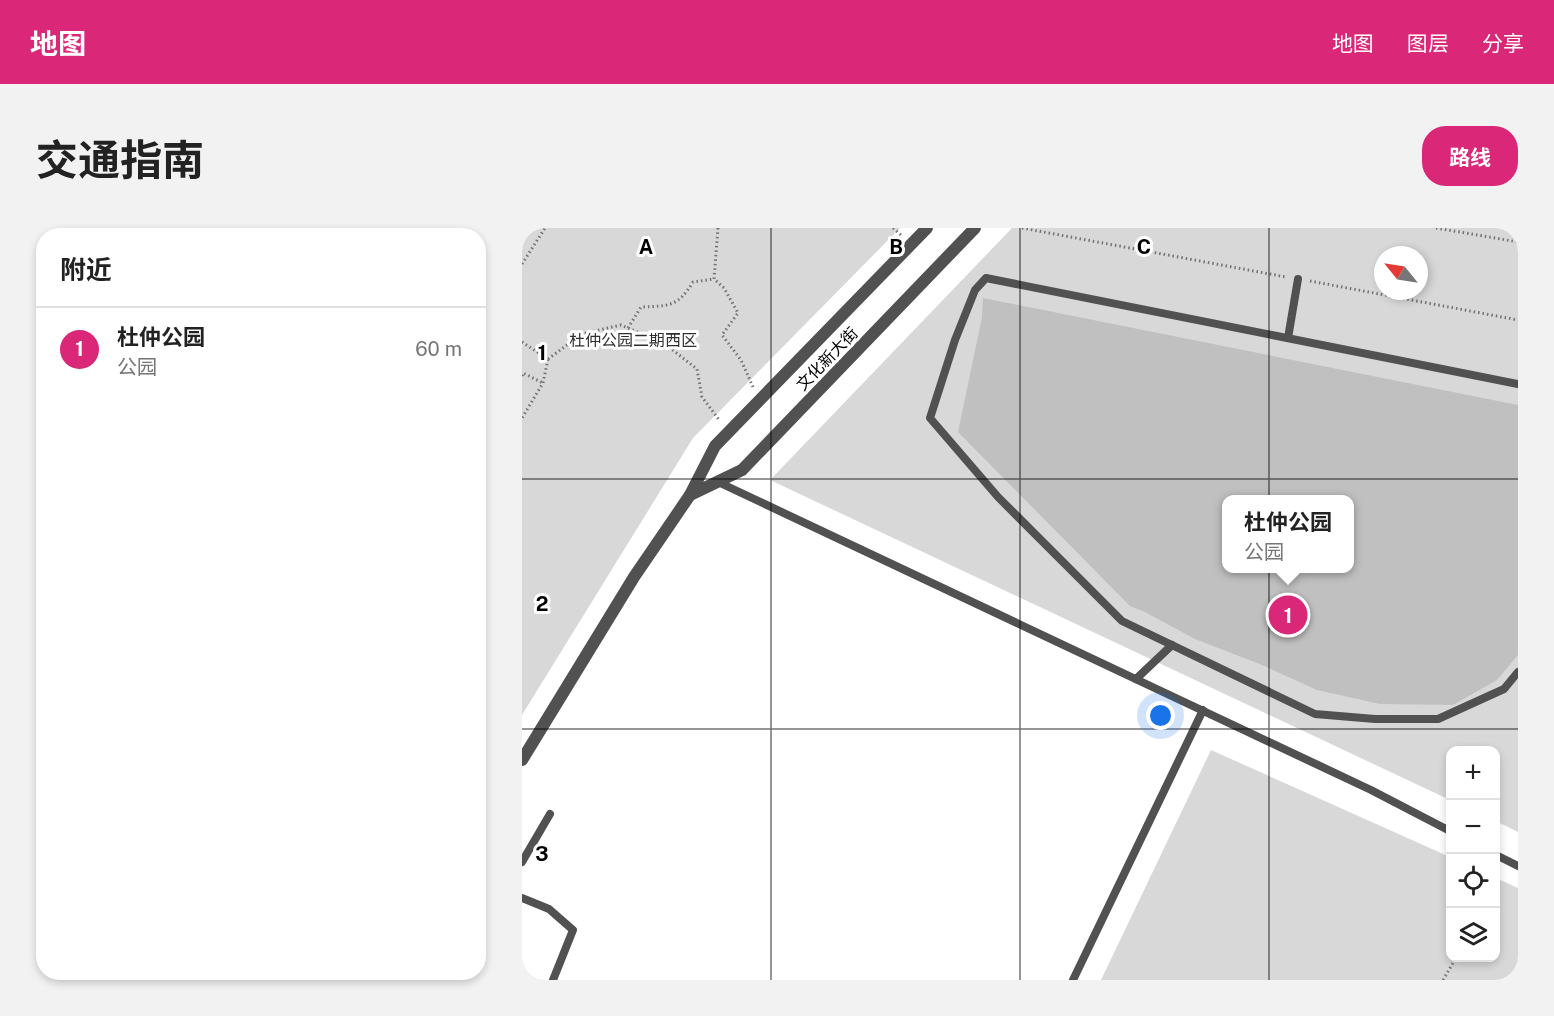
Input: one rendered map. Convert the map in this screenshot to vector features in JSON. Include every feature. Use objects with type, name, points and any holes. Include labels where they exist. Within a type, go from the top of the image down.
[{"type":"street","name":"文化新大街","points":[[522,760],[634,576],[690,495],[715,446],[927,228]]},
{"type":"street","name":"文化新大街","points":[[690,495],[742,470],[975,228]]},
{"type":"lane","points":[[1518,384],[986,278],[975,290],[955,340],[930,418],[998,496],[1122,621],[1315,714],[1375,719],[1438,719],[1504,689],[1518,672]]},
{"type":"lane","points":[[1288,338],[1298,279]]},
{"type":"lane","points":[[718,482],[1371,790],[1446,829]]},
{"type":"lane","points":[[1136,679],[1172,645]]},
{"type":"lane","points":[[1073,980],[1203,710]]},
{"type":"lane","points":[[522,862],[550,814]]},
{"type":"lane","points":[[1500,857],[1518,866]]},
{"type":"lane","points":[[522,898],[549,909],[573,930],[553,980]]},
{"type":"path","points":[[522,264],[545,228]]},
{"type":"path","points":[[714,279],[718,228]]},
{"type":"path","points":[[1022,228],[1518,320]]},
{"type":"path","points":[[1436,228],[1518,242]]},
{"type":"path","points":[[1452,231],[1458,228]]},
{"type":"path","points":[[628,328],[641,307],[664,306],[683,298],[693,282],[714,279]]},
{"type":"path","points":[[522,418],[543,383],[548,359],[582,334],[621,325],[666,344],[697,369],[702,397],[720,421],[744,416],[753,386],[741,360],[722,335],[738,312],[724,288],[714,279]]},
{"type":"path","points":[[522,342],[548,359]]},
{"type":"path","points":[[522,376],[523,374],[529,375],[543,383]]},
{"type":"path","points":[[522,408],[526,410]]},
{"type":"path","points":[[1443,980],[1453,962]]},
{"type":"green space","name":"杜仲公园二期西区","points":[[534,228],[900,228],[693,438],[522,715],[522,240]]},
{"type":"green space","points":[[1012,228],[1518,228],[1518,832],[1500,823],[1500,746],[1446,746],[1446,798],[770,480]]},
{"type":"green space","points":[[1211,750],[1446,855],[1446,962],[1500,962],[1500,880],[1518,888],[1518,980],[1101,980]]},
{"type":"building","points":[[983,298],[1518,405],[1518,655],[1497,680],[1453,705],[1380,704],[1317,690],[1262,665],[1195,639],[1130,606],[958,432],[982,317]]},
{"type":"place","name":"杜仲公园","points":[[1288,615]]}]
